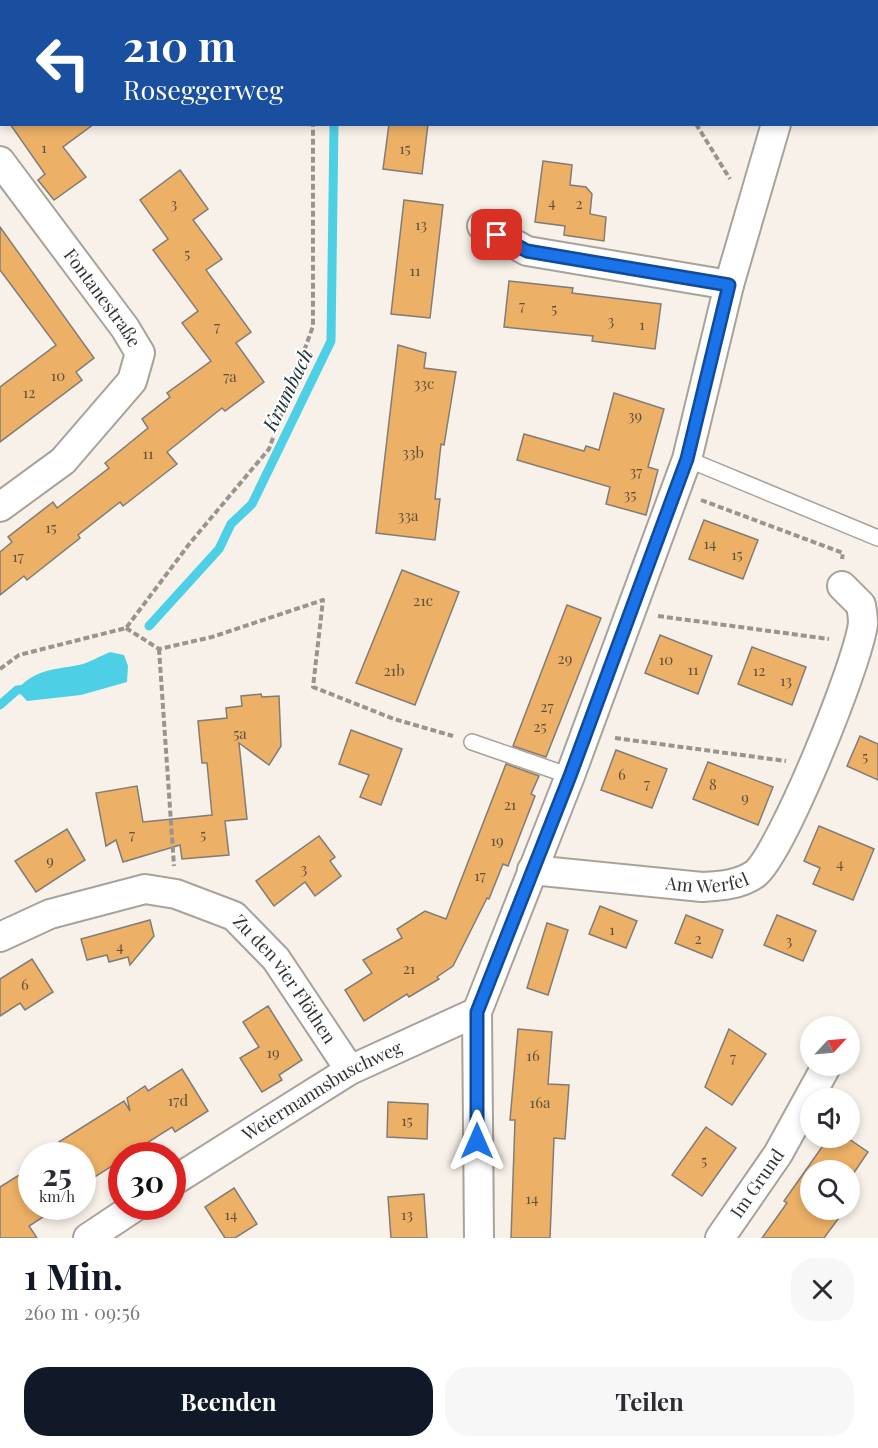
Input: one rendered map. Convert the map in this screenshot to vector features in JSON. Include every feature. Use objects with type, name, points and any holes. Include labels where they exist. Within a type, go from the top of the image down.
[{"type":"street","points":[[479,1238],[477,1012],[586,734],[687,459],[729,285],[775,126]]},
{"type":"street","name":"Fontanestraße","points":[[0,161],[125,328],[140,352],[132,381],[63,461],[0,507]]},
{"type":"street","points":[[482,226],[527,251],[729,285]]},
{"type":"street","name":"Am Werfel","points":[[532,870],[702,887],[729,885],[754,874],[772,852],[813,764],[847,678],[863,624],[861,605],[842,586]]},
{"type":"street","name":"Zu den vier Flöthen","points":[[0,937],[50,914],[145,889],[176,894],[234,916],[276,959],[350,1070]]},
{"type":"street","name":"Weiermannsbuschweg","points":[[186,1173],[350,1070],[477,1012]]},
{"type":"street","name":"Im Grund","points":[[720,1238],[778,1154],[821,1076]]},
{"type":"street","points":[[88,1238],[115,1220]]},
{"type":"lane","points":[[687,459],[878,538]]},
{"type":"lane","points":[[472,742],[570,776]]},
{"type":"path","points":[[0,669],[19,655],[126,628],[190,543],[269,449],[313,327],[313,126]]},
{"type":"path","points":[[697,126],[750,210]]},
{"type":"path","points":[[675,490],[843,553],[842,586]]},
{"type":"path","points":[[126,628],[159,649],[212,638],[323,600],[313,687],[394,719],[472,742]]},
{"type":"path","points":[[632,612],[857,643]]},
{"type":"path","points":[[159,649],[176,894]]},
{"type":"path","points":[[586,734],[813,764]]},
{"type":"water","points":[[110,652],[124,655],[128,666],[127,682],[81,695],[27,701],[17,690],[38,674],[83,664]]},
{"type":"building","points":[[11,126],[91,126],[63,147],[86,177],[54,200],[38,180],[45,174]]},
{"type":"building","points":[[389,126],[428,126],[422,174],[383,169]]},
{"type":"building","points":[[543,161],[572,165],[570,185],[586,187],[592,194],[590,214],[606,217],[604,241],[564,235],[565,226],[535,222]]},
{"type":"building","points":[[180,170],[208,209],[193,220],[222,259],[206,270],[251,332],[236,343],[264,382],[225,411],[222,408],[167,452],[177,464],[123,506],[120,502],[78,535],[80,538],[27,580],[24,576],[0,595],[0,552],[12,542],[8,537],[53,502],[57,508],[109,468],[105,463],[148,428],[142,419],[170,397],[167,393],[211,361],[182,323],[198,311],[153,250],[168,239],[140,200]]},
{"type":"building","points":[[404,200],[443,205],[430,318],[391,314]]},
{"type":"building","points":[[0,227],[94,358],[76,372],[82,380],[0,442],[0,387],[56,345],[0,270]]},
{"type":"building","points":[[509,281],[573,288],[572,293],[661,304],[655,349],[592,341],[593,336],[504,327]]},
{"type":"building","points":[[398,345],[426,353],[424,368],[456,372],[444,445],[441,444],[435,499],[440,499],[435,540],[376,533]]},
{"type":"building","points":[[614,393],[664,409],[648,467],[658,470],[646,515],[606,504],[610,487],[517,460],[524,434],[584,451],[586,446],[599,450]]},
{"type":"building","points":[[704,520],[758,540],[743,579],[689,559]]},
{"type":"building","points":[[402,570],[459,592],[415,705],[356,683]]},
{"type":"building","points":[[567,605],[601,618],[546,757],[513,746]]},
{"type":"building","points":[[660,635],[712,656],[698,694],[645,673]]},
{"type":"building","points":[[752,647],[806,667],[792,705],[738,684]]},
{"type":"building","points":[[261,694],[262,697],[279,696],[281,746],[269,765],[239,743],[247,819],[225,821],[229,855],[182,859],[180,845],[123,862],[116,840],[106,846],[96,793],[137,786],[143,822],[212,815],[207,763],[202,763],[198,721],[227,718],[226,708],[242,706],[241,696]]},
{"type":"building","points":[[351,730],[402,749],[381,805],[360,797],[369,775],[339,764]]},
{"type":"building","points":[[860,736],[878,744],[878,780],[847,766]]},
{"type":"building","points":[[616,750],[667,769],[652,808],[601,790]]},
{"type":"building","points":[[708,762],[773,787],[758,825],[693,799]]},
{"type":"building","points":[[506,764],[539,776],[531,794],[535,796],[508,866],[503,864],[489,899],[487,898],[453,966],[437,977],[439,979],[409,997],[407,994],[364,1021],[345,990],[372,973],[363,960],[402,938],[397,929],[425,911],[446,919]]},
{"type":"building","points":[[819,826],[874,849],[853,900],[813,884],[820,868],[804,861]]},
{"type":"building","points":[[67,829],[85,860],[36,892],[15,861]]},
{"type":"building","points":[[319,836],[335,857],[330,861],[341,876],[315,896],[305,882],[274,906],[256,881]]},
{"type":"building","points":[[600,906],[637,921],[626,948],[589,934]]},
{"type":"building","points":[[686,915],[723,930],[712,958],[675,943]]},
{"type":"building","points":[[777,915],[816,931],[803,961],[764,945]]},
{"type":"building","points":[[150,920],[154,936],[130,965],[128,957],[109,962],[107,955],[87,960],[81,939]]},
{"type":"building","points":[[547,923],[568,930],[548,995],[527,988]]},
{"type":"building","points":[[32,959],[53,992],[25,1010],[20,1003],[0,1016],[0,979]]},
{"type":"building","points":[[268,1006],[302,1060],[279,1075],[282,1080],[262,1092],[240,1058],[259,1047],[243,1022]]},
{"type":"building","points":[[518,1029],[552,1032],[548,1084],[569,1085],[565,1139],[554,1138],[550,1238],[511,1238],[515,1120],[510,1120]]},
{"type":"building","points":[[729,1029],[766,1054],[732,1105],[705,1087]]},
{"type":"building","points":[[182,1069],[208,1111],[175,1132],[172,1127],[148,1142],[108,1142],[108,1169],[96,1176],[96,1142],[59,1142],[124,1101],[130,1111],[127,1098],[145,1086],[148,1091]]},
{"type":"building","points":[[388,1102],[428,1104],[427,1139],[387,1137]]},
{"type":"building","points":[[706,1127],[736,1148],[702,1196],[672,1175]]},
{"type":"building","points":[[860,1147],[868,1152],[860,1164],[860,1160],[813,1160],[821,1148]]},
{"type":"building","points":[[18,1176],[18,1220],[38,1220],[29,1226],[37,1238],[0,1238],[0,1187]]},
{"type":"building","points":[[800,1178],[800,1220],[837,1220],[824,1238],[762,1238],[787,1203],[784,1201]]},
{"type":"building","points":[[234,1188],[257,1224],[235,1238],[225,1238],[205,1207]]},
{"type":"building","points":[[424,1194],[427,1238],[391,1238],[388,1197]]},
{"type":"waterway","name":"Krumbach","points":[[149,626],[219,549],[231,524],[252,504],[331,341],[334,126]]},
{"type":"waterway","name":"Krumbach","points":[[0,705],[17,690],[28,689]]},
{"type":"route","points":[[477,1141],[477,1012],[570,776],[687,459],[729,285],[527,251],[497,235]]}]
